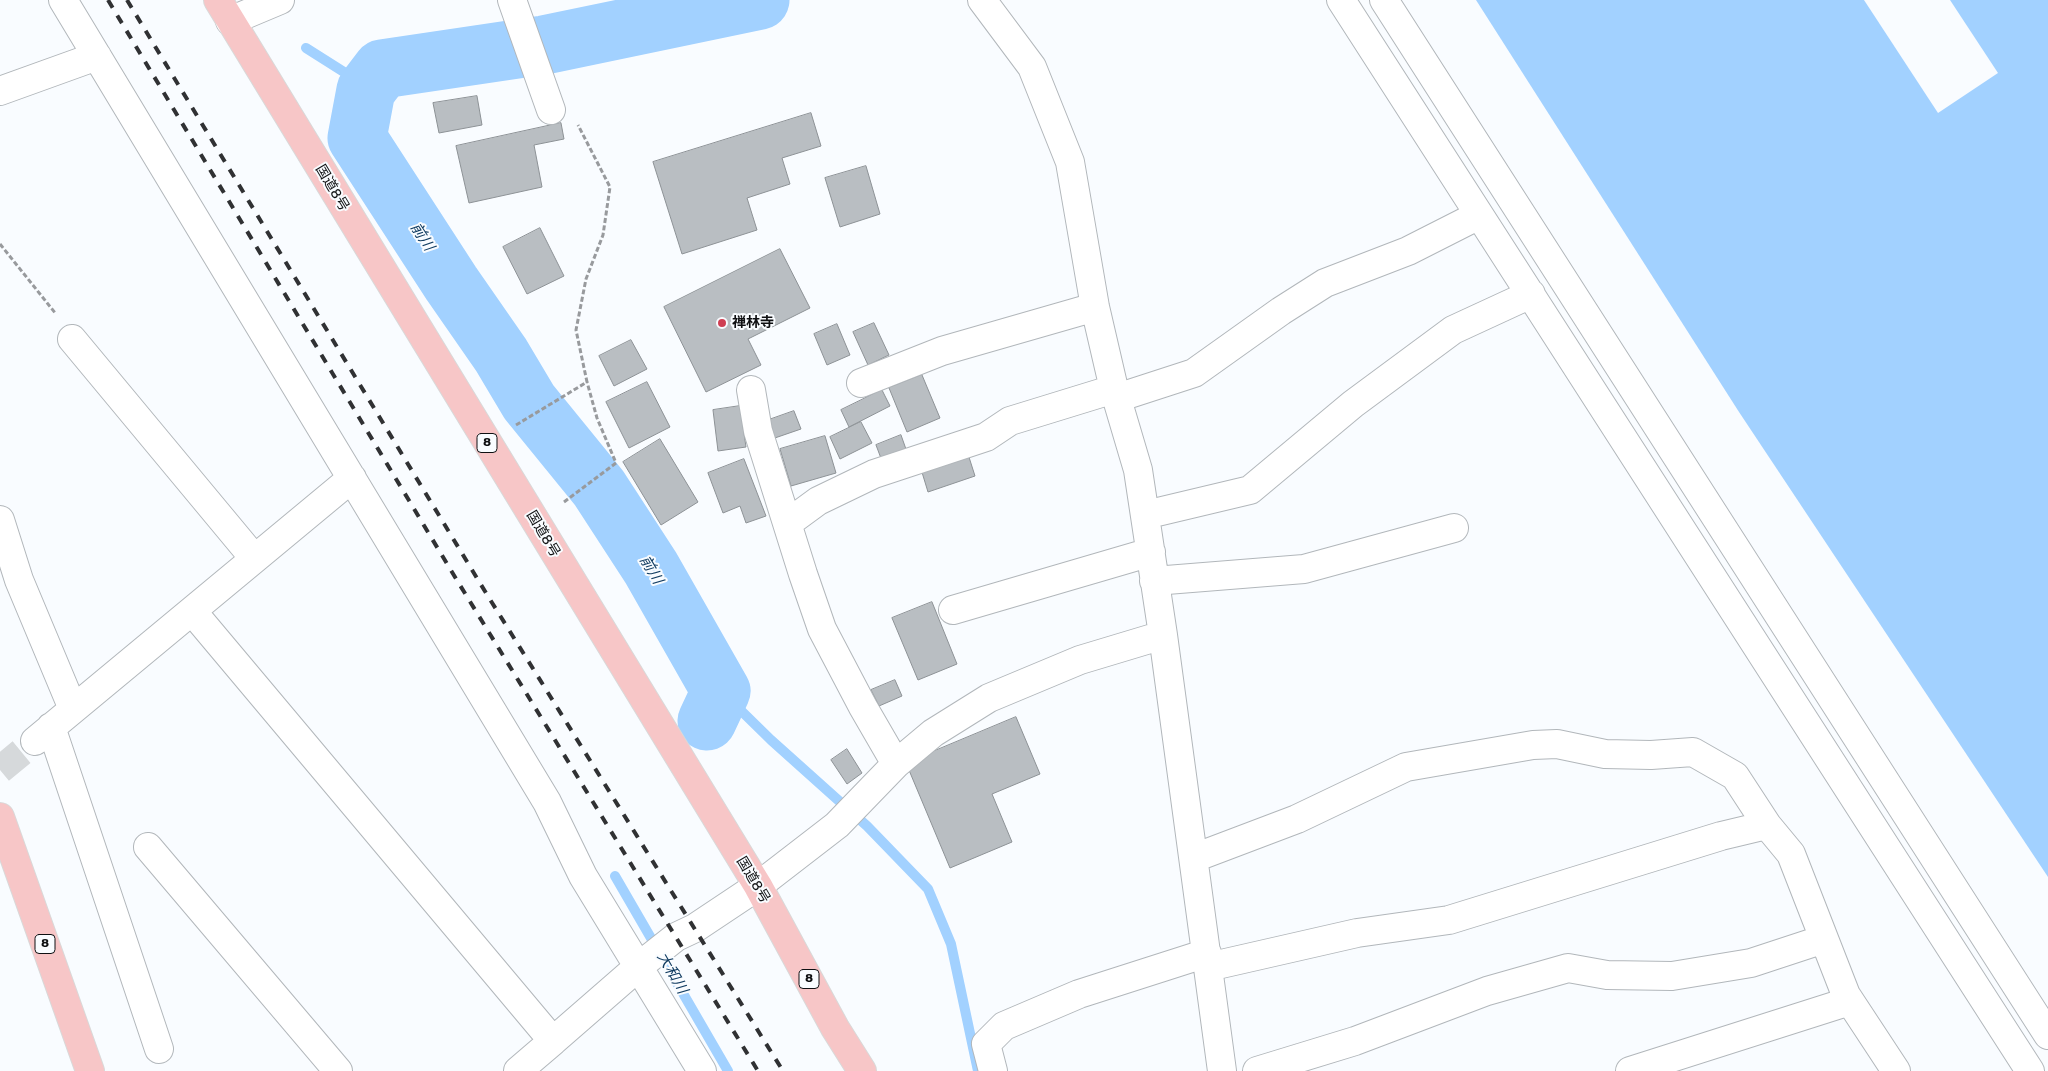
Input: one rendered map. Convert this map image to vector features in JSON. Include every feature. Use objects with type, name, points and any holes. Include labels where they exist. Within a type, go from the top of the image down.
[{"type":"highway","name":"国道8号","points":[[224,10],[758,886],[835,1028],[862,1071]]},
{"type":"highway","name":"8","points":[[0,817],[90,1071]]},
{"type":"street","points":[[63,0],[547,802],[583,876],[702,1071]]},
{"type":"street","points":[[224,10],[280,0]]},
{"type":"street","points":[[512,0],[551,110]]},
{"type":"street","points":[[982,0],[1032,67],[1070,162],[1095,307],[1116,393],[1138,470],[1163,635],[1222,1071]]},
{"type":"street","points":[[1341,0],[2030,1071]]},
{"type":"street","points":[[1384,0],[2048,1035]]},
{"type":"street","points":[[0,91],[97,56]]},
{"type":"street","points":[[788,523],[818,501],[874,474],[986,437],[1010,421],[1194,373],[1325,283],[1408,251],[1479,215]]},
{"type":"street","points":[[1145,515],[1250,490],[1352,404],[1453,330],[1531,294]]},
{"type":"street","points":[[861,383],[942,351],[1095,307]]},
{"type":"street","points":[[72,338],[254,558]]},
{"type":"street","points":[[751,390],[758,431],[822,629],[863,707],[896,764]]},
{"type":"street","points":[[159,1049],[43,734],[352,478]]},
{"type":"street","points":[[0,520],[19,580],[74,709]]},
{"type":"street","points":[[1154,581],[1304,569],[1454,528]]},
{"type":"street","points":[[953,610],[1150,552]]},
{"type":"street","points":[[192,611],[553,1041]]},
{"type":"street","points":[[518,1071],[638,967],[676,938],[695,928],[758,886],[837,825],[896,764],[934,733],[989,698],[1080,660],[1163,635]]},
{"type":"street","points":[[1194,858],[1298,819],[1406,767],[1533,744],[1557,744],[1605,754],[1651,755],[1693,752],[1735,776],[1767,825],[1790,854],[1850,1000],[1896,1071]]},
{"type":"street","points":[[993,1071],[986,1044],[1004,1026],[1079,994],[1208,960],[1357,933],[1449,920],[1721,836],[1767,825]]},
{"type":"street","points":[[148,847],[338,1071]]},
{"type":"street","points":[[1257,1071],[1355,1041],[1487,991],[1568,968],[1607,975],[1672,976],[1751,963],[1824,939]]},
{"type":"street","points":[[1630,1071],[1850,1000]]},
{"type":"path","points":[[551,110],[577,123],[610,187],[603,235],[586,279],[576,330],[597,418],[616,463],[564,502]]},
{"type":"path","points":[[0,244],[66,327],[72,338]]},
{"type":"path","points":[[516,425],[587,382]]},
{"type":"water","points":[[1476,0],[2048,0],[2048,877],[1739,412]]},
{"type":"pier","points":[[1864,0],[1950,0],[1998,73],[1938,113]]},
{"type":"building","points":[[477,96],[482,125],[439,133],[433,103]]},
{"type":"building","points":[[811,113],[821,146],[782,158],[790,184],[747,198],[757,230],[682,254],[653,162]]},
{"type":"building","points":[[561,123],[564,139],[534,145],[542,187],[469,203],[456,146]]},
{"type":"building","points":[[866,166],[880,214],[840,227],[825,178]]},
{"type":"building","points":[[540,228],[564,276],[527,294],[503,247]]},
{"type":"building","points":[[780,249],[810,308],[748,339],[761,365],[706,392],[664,307]]},
{"type":"building","points":[[874,323],[889,355],[868,365],[853,332]]},
{"type":"building","points":[[837,324],[850,355],[827,365],[814,334]]},
{"type":"building","points":[[631,340],[647,369],[614,386],[599,356]]},
{"type":"building","points":[[922,375],[940,418],[907,432],[889,388]]},
{"type":"building","points":[[647,382],[670,427],[629,448],[606,402]]},
{"type":"building","points":[[882,390],[890,406],[849,427],[841,410]]},
{"type":"building","points":[[740,406],[746,447],[718,451],[713,410]]},
{"type":"building","points":[[794,411],[801,429],[769,440],[763,422]]},
{"type":"building","points":[[861,422],[872,443],[840,459],[830,437]]},
{"type":"building","points":[[901,435],[907,452],[882,461],[876,445]]},
{"type":"building","points":[[825,436],[836,473],[791,486],[780,449]]},
{"type":"building","points":[[660,439],[698,502],[661,525],[623,462]]},
{"type":"building","points":[[968,454],[975,476],[928,492],[921,469]]},
{"type":"building","points":[[744,459],[766,516],[746,523],[740,506],[723,513],[708,473]]},
{"type":"building","points":[[932,602],[957,664],[918,680],[892,618]]},
{"type":"building","points":[[895,680],[902,696],[879,706],[871,690]]},
{"type":"building","points":[[1016,717],[1040,774],[992,794],[1012,842],[950,868],[906,763]]},
{"type":"building","points":[[847,749],[862,773],[847,784],[831,760]]},
{"type":"waterway","name":"前川","points":[[707,721],[721,691],[651,568],[599,488],[529,402],[501,355],[451,283],[357,138],[366,90],[382,69],[544,45],[760,0]]},
{"type":"waterway","points":[[306,48],[355,79],[373,81]]},
{"type":"waterway","points":[[721,691],[771,740],[867,826],[928,889],[951,944],[978,1071]]},
{"type":"waterway","name":"大和川","points":[[615,876],[728,1071]]},
{"type":"tunnel","points":[[0,770],[35,741]]},
{"type":"railway","points":[[108,0],[458,582],[758,1071]]},
{"type":"railway","points":[[127,0],[486,593],[783,1071]]},
{"type":"place","name":"禅林寺","points":[[722,323]]}]
